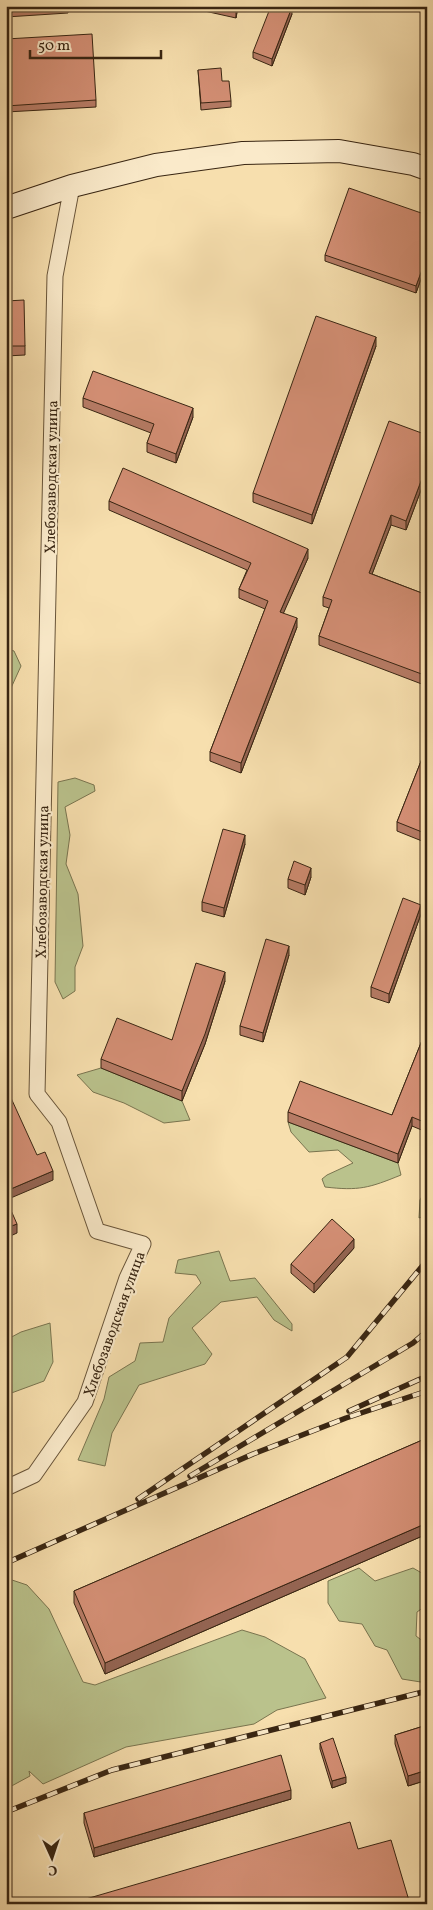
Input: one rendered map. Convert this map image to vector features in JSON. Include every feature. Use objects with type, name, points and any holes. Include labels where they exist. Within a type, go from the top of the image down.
[{"type":"main road","points":[[6,208],[72,186],[156,164],[243,153],[339,151],[413,164],[427,169]]},
{"type":"street","name":"Хлебозаводская улица","points":[[6,1488],[34,1475],[85,1402],[127,1278],[143,1244],[97,1231],[59,1122],[37,1094],[55,276],[72,186]]},
{"type":"green space","points":[[6,648],[14,651],[21,666],[6,699]]},
{"type":"green space","points":[[75,778],[94,785],[95,791],[65,807],[70,835],[66,864],[78,894],[83,946],[75,967],[75,991],[63,999],[55,982],[58,782]]},
{"type":"green space","points":[[101,1068],[182,1101],[190,1120],[164,1123],[124,1103],[93,1092],[77,1075]]},
{"type":"green space","points":[[288,1122],[398,1163],[401,1175],[364,1187],[347,1189],[325,1187],[322,1179],[353,1163],[338,1150],[309,1152],[291,1132]]},
{"type":"green space","points":[[427,1187],[427,1215],[419,1218],[420,1200]]},
{"type":"green space","points":[[219,1251],[230,1281],[255,1278],[292,1324],[292,1331],[274,1320],[257,1297],[221,1302],[192,1328],[212,1354],[205,1364],[139,1385],[112,1433],[105,1466],[78,1460],[104,1399],[109,1377],[135,1361],[140,1343],[163,1342],[169,1318],[201,1283],[196,1275],[175,1273],[178,1260]]},
{"type":"green space","points":[[50,1323],[53,1362],[44,1381],[6,1395],[6,1340],[21,1332]]},
{"type":"green space","points":[[359,1568],[375,1581],[413,1568],[427,1576],[427,1605],[417,1612],[416,1636],[424,1642],[427,1637],[427,1683],[402,1679],[387,1650],[375,1646],[362,1624],[339,1621],[328,1603],[328,1581]]},
{"type":"green space","points":[[6,1578],[27,1585],[49,1609],[83,1682],[95,1685],[242,1630],[265,1637],[305,1659],[326,1698],[277,1710],[254,1724],[126,1747],[43,1784],[29,1771],[30,1776],[6,1789]]},
{"type":"building","points":[[6,6],[26,6],[6,8]]},
{"type":"building","points":[[271,6],[292,7],[272,59],[253,52]]},
{"type":"building","points":[[92,34],[96,100],[6,106],[6,39]]},
{"type":"building","points":[[221,68],[222,81],[229,81],[231,101],[201,103],[198,70]]},
{"type":"building","points":[[349,188],[427,215],[427,256],[416,286],[325,255]]},
{"type":"building","points":[[24,300],[25,346],[6,346],[6,301]]},
{"type":"building","points":[[316,316],[376,337],[312,515],[253,493]]},
{"type":"building","points":[[93,371],[193,408],[176,454],[147,443],[154,424],[83,398]]},
{"type":"building","points":[[389,421],[427,435],[427,465],[406,521],[391,515],[369,573],[427,595],[427,676],[319,636],[332,600],[323,597]]},
{"type":"building","points":[[123,468],[308,549],[280,612],[297,618],[241,763],[210,752],[268,601],[239,589],[251,563],[109,501]]},
{"type":"building","points":[[427,746],[427,834],[397,822]]},
{"type":"building","points":[[223,829],[245,835],[224,908],[202,902]]},
{"type":"building","points":[[294,861],[311,868],[305,885],[288,879]]},
{"type":"building","points":[[403,898],[421,905],[389,994],[371,987]]},
{"type":"building","points":[[266,939],[289,946],[263,1033],[240,1026]]},
{"type":"building","points":[[196,963],[225,972],[205,1034],[182,1091],[101,1059],[117,1018],[172,1040]]},
{"type":"building","points":[[427,1028],[427,1114],[424,1122],[412,1117],[398,1154],[288,1112],[300,1081],[392,1115]]},
{"type":"building","points":[[6,1087],[37,1155],[45,1152],[53,1171],[6,1191]]},
{"type":"building","points":[[6,1199],[17,1224],[6,1228]]},
{"type":"building","points":[[332,1219],[354,1239],[314,1284],[291,1264]]},
{"type":"building","points":[[427,1438],[427,1523],[105,1663],[74,1591]]},
{"type":"building","points":[[427,1725],[427,1770],[408,1776],[395,1735]]},
{"type":"building","points":[[333,1738],[346,1777],[332,1781],[320,1743]]},
{"type":"building","points":[[281,1755],[291,1790],[94,1848],[84,1813]]},
{"type":"building","points":[[350,1822],[358,1849],[391,1840],[410,1904],[80,1904],[79,1901]]},
{"type":"railway","points":[[138,1499],[347,1357],[427,1258]]},
{"type":"railway","points":[[190,1476],[413,1343],[427,1331]]},
{"type":"railway","points":[[349,1411],[427,1376]]},
{"type":"railway","points":[[6,1563],[253,1454],[346,1418],[427,1391]]},
{"type":"railway","points":[[6,1812],[112,1770],[427,1691]]}]
